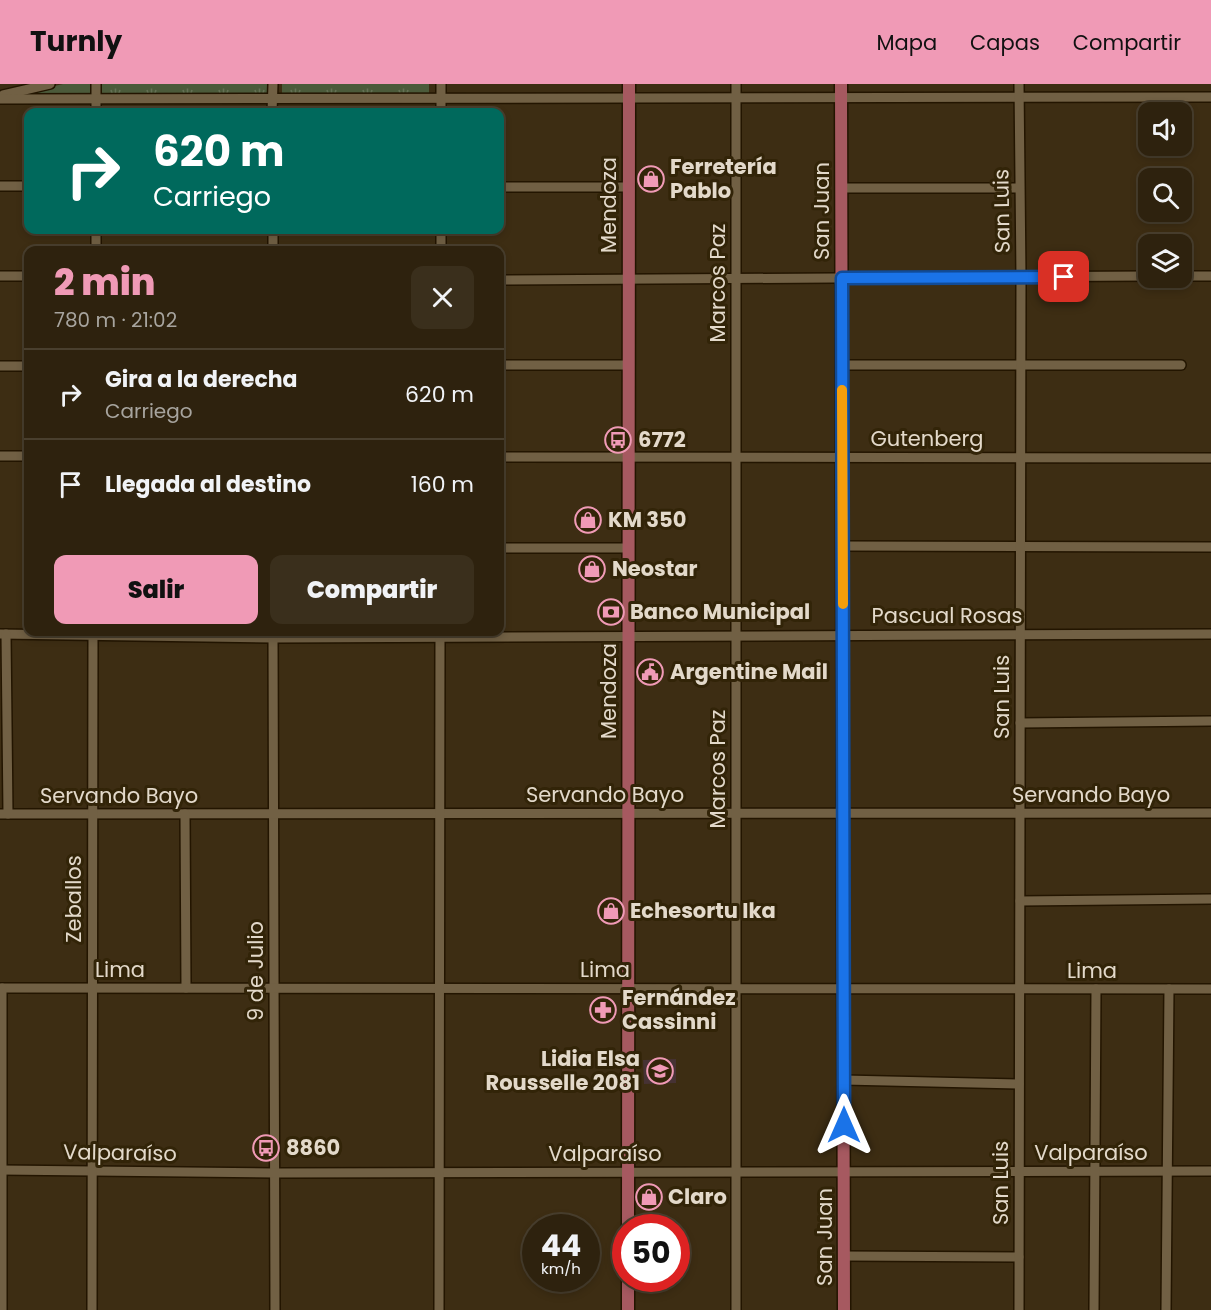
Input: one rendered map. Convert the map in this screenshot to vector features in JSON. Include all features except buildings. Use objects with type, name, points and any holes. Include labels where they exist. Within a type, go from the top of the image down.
[{"type":"main road","name":"Mendoza","points":[[628,1214],[629,84]]},
{"type":"main road","name":"San Juan","points":[[841,84],[844,1310]]},
{"type":"main road","points":[[628,1292],[628,1310]]},
{"type":"street","points":[[0,98],[50,84]]},
{"type":"street","points":[[96,84],[96,108]]},
{"type":"street","points":[[272,108],[273,84]]},
{"type":"street","points":[[441,84],[441,108]]},
{"type":"street","name":"Marcos Paz","points":[[736,84],[736,1310]]},
{"type":"street","name":"San Luis","points":[[1019,84],[1018,188],[1021,277],[1019,1310]]},
{"type":"street","points":[[0,98],[1211,98]]},
{"type":"street","points":[[0,186],[24,186]]},
{"type":"street","points":[[504,187],[629,187]]},
{"type":"street","points":[[842,188],[1018,188]]},
{"type":"street","points":[[0,276],[24,276]]},
{"type":"street","points":[[504,280],[1138,276]]},
{"type":"street","points":[[1192,276],[1211,276]]},
{"type":"street","points":[[504,365],[629,365]]},
{"type":"street","points":[[842,365],[1181,365]]},
{"type":"street","points":[[0,366],[24,366]]},
{"type":"street","points":[[0,456],[24,456]]},
{"type":"street","name":"Gutenberg","points":[[504,456],[1211,458]]},
{"type":"street","points":[[843,546],[1211,547]]},
{"type":"street","points":[[504,548],[628,548]]},
{"type":"street","points":[[3,634],[4,814]]},
{"type":"street","name":"Pascual Rosas","points":[[3,634],[24,634]]},
{"type":"street","name":"Pascual Rosas","points":[[504,635],[1211,634]]},
{"type":"street","name":"Zeballos","points":[[92,1310],[93,636]]},
{"type":"street","name":"9 de Julio","points":[[273,636],[275,1310]]},
{"type":"street","points":[[439,1310],[440,636]]},
{"type":"street","points":[[1020,723],[1211,721]]},
{"type":"street","name":"Servando Bayo","points":[[4,814],[1211,813]]},
{"type":"street","points":[[185,814],[186,988]]},
{"type":"street","points":[[1020,901],[1211,899]]},
{"type":"street","points":[[1,988],[2,1310]]},
{"type":"street","name":"Lima","points":[[1,988],[1211,989]]},
{"type":"street","points":[[1094,1310],[1096,989]]},
{"type":"street","points":[[1166,1310],[1169,989]]},
{"type":"street","points":[[844,1080],[1019,1084]]},
{"type":"street","name":"Valparaíso","points":[[1,1170],[274,1173],[1211,1171]]},
{"type":"street","points":[[844,1256],[1019,1257]]},
{"type":"shaded area","name":"Lidia Elsa Rousselle 2081","points":[[676,1059],[676,1083],[644,1084],[643,1060]]},
{"type":"green space","points":[[63,84],[91,84],[91,95],[12,96]]},
{"type":"green space","points":[[99,84],[268,84],[268,95],[100,97]]},
{"type":"green space","points":[[282,84],[429,84],[429,96],[282,93]]},
{"type":"slow traffic","points":[[842,390],[843,604]]},
{"type":"place","name":"Ferretería Pablo","points":[[651,179]]},
{"type":"place","name":"6772","points":[[618,440]]},
{"type":"place","name":"KM 350","points":[[588,520]]},
{"type":"place","name":"Neostar","points":[[592,569]]},
{"type":"place","name":"Banco Municipal","points":[[611,612]]},
{"type":"place","name":"Argentine Mail","points":[[650,672]]},
{"type":"place","name":"Echesortu Ika","points":[[611,911]]},
{"type":"place","name":"Fernández Cassinni","points":[[603,1010]]},
{"type":"place","name":"Lidia Elsa Rousselle 2081","points":[[660,1071]]},
{"type":"place","name":"8860","points":[[266,1148]]},
{"type":"place","name":"Claro","points":[[649,1197]]},
{"type":"route","points":[[844,1125],[842,278],[1064,277]]}]
